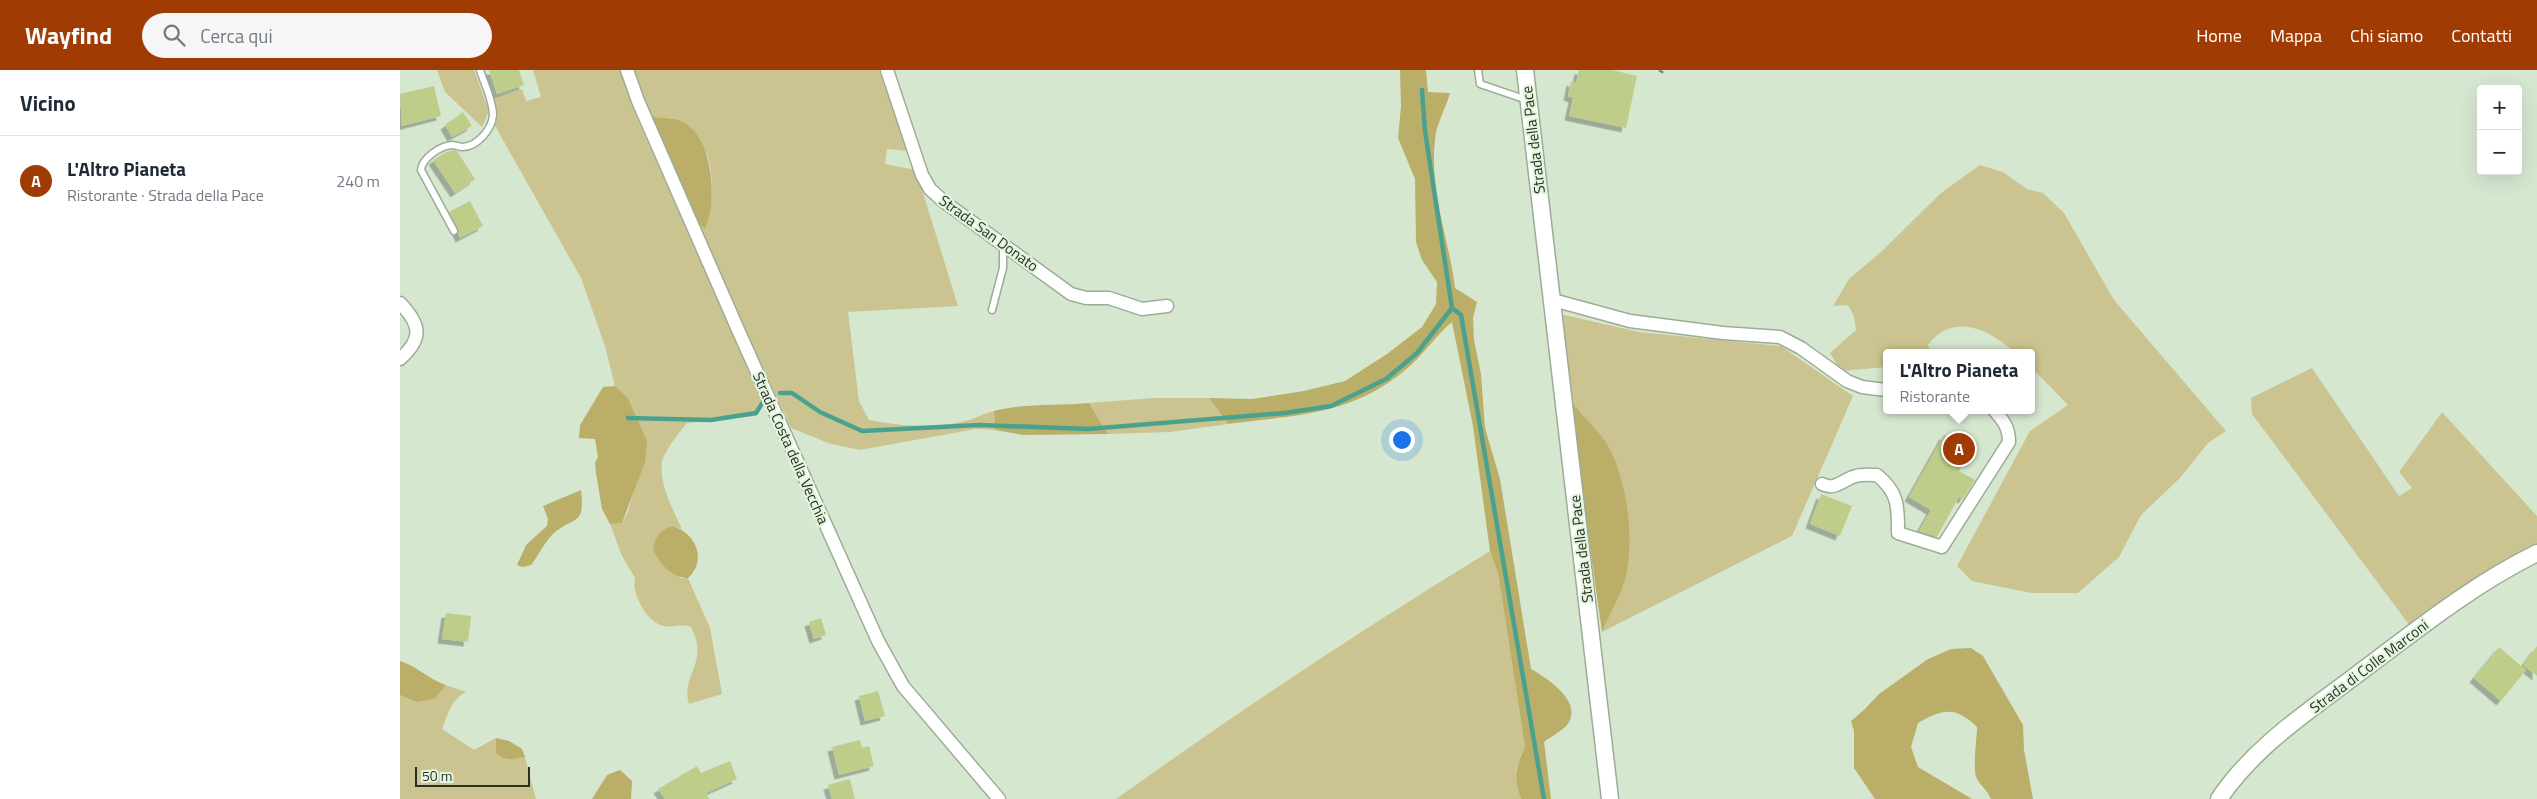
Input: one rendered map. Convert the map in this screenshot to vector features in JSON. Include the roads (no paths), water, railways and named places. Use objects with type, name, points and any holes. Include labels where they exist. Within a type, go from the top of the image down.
[{"type":"street","name":"Strada Costa della Vecchia","points":[[627,70],[638,101],[731,315],[878,640],[903,686],[999,799]]},
{"type":"street","name":"Strada San Donato","points":[[886,70],[922,175],[930,189],[1071,294],[1086,298],[1109,298],[1142,309],[1167,306]]},
{"type":"street","name":"Strada della Pace","points":[[1525,70],[1610,799]]},
{"type":"street","points":[[1553,300],[1630,321],[1723,333],[1780,337],[1801,348],[1847,381],[1862,387],[1883,390]]},
{"type":"street","points":[[400,302],[417,325],[417,337],[400,359]]},
{"type":"street","points":[[1822,484],[1827,487],[1837,486],[1856,476],[1877,475],[1890,486],[1898,508],[1898,533],[1942,547],[2009,442],[2009,432],[1998,414]]},
{"type":"street","name":"Strada di Colle Marconi","points":[[2219,799],[2255,756],[2295,722],[2467,594],[2537,553]]},
{"type":"lane","points":[[454,231],[421,167],[425,159],[443,148],[475,143],[489,128],[493,115],[480,70]]},
{"type":"lane","points":[[1478,70],[1480,84],[1528,101]]},
{"type":"lane","points":[[992,310],[1003,268],[1003,244]]},
{"type":"waterway","points":[[780,393],[792,393],[820,412],[862,431],[979,425],[1088,429],[1285,413],[1331,406],[1386,379],[1417,353],[1452,308],[1425,131],[1422,90]]},
{"type":"waterway","points":[[1452,308],[1461,315],[1544,799]]},
{"type":"waterway","points":[[628,418],[711,420],[756,413],[763,402]]},
{"type":"place","name":"L'Altro Pianeta","points":[[1959,449]]}]
